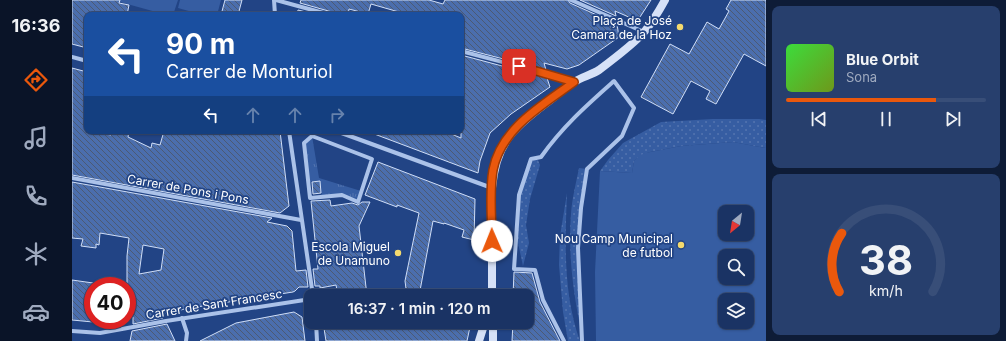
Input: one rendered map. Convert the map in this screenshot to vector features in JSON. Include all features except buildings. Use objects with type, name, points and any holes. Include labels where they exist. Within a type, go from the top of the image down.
[{"type":"street","points":[[275,12],[275,0],[320,12]]},
{"type":"street","points":[[572,0],[644,32]]},
{"type":"street","points":[[492,289],[493,170],[509,136],[520,124],[574,82],[598,71],[644,32],[659,12],[665,0]]},
{"type":"street","points":[[464,51],[574,82]]},
{"type":"street","points":[[72,57],[84,60]]},
{"type":"street","points":[[564,341],[544,300],[535,270],[514,269],[519,195],[531,159],[540,157],[571,119],[614,80],[634,108],[622,136],[587,169],[581,208],[578,248],[582,341]]},
{"type":"street","points":[[289,134],[312,289]]},
{"type":"street","points":[[344,134],[492,188]]},
{"type":"street","points":[[312,136],[372,159],[358,202],[342,195],[310,198],[304,143],[312,136]]},
{"type":"street","name":"Carrer de Pons i Pons","points":[[72,178],[301,220]]},
{"type":"street","name":"Carrer de Sant Francesc","points":[[72,331],[100,333],[182,318],[304,300]]},
{"type":"street","points":[[182,318],[186,333],[186,341]]},
{"type":"street","points":[[317,329],[318,341]]},
{"type":"street","points":[[479,341],[482,329]]},
{"type":"street","points":[[493,329],[493,341]]},
{"type":"green space","points":[[120,0],[178,0],[174,12],[156,12],[120,2]]},
{"type":"green space","points":[[180,0],[221,0],[218,12],[192,12],[178,8]]},
{"type":"green space","points":[[713,119],[766,120],[766,148],[733,142],[681,146],[640,155],[634,161],[632,173],[600,171],[623,143],[661,122]]},
{"type":"green space","points":[[312,136],[319,178],[361,191],[358,202],[342,195],[322,197],[319,181],[308,182],[304,143]]},
{"type":"green space","name":"Nou Camp Municipal de futbol","points":[[733,142],[766,148],[766,341],[596,341],[595,272],[600,171],[632,173],[634,161],[640,154],[681,146]]},
{"type":"green space","points":[[534,158],[538,160],[540,165],[530,199],[526,225],[529,243],[523,266],[517,238],[519,195],[525,175]]},
{"type":"green space","points":[[579,168],[587,169],[578,248],[581,330],[574,287],[570,243],[574,191]]},
{"type":"green space","points":[[567,193],[566,268],[574,323],[580,341],[568,341],[563,312],[559,265],[560,236]]},
{"type":"place","name":"Plaça de José Camara de la Hoz","points":[[680,27]]},
{"type":"place","name":"Nou Camp Municipal de futbol","points":[[681,245]]},
{"type":"place","name":"Escola Miguel de Unamuno","points":[[398,253]]},
{"type":"route","points":[[492,241],[493,170],[498,157],[509,136],[520,124],[574,82],[519,66]]}]
